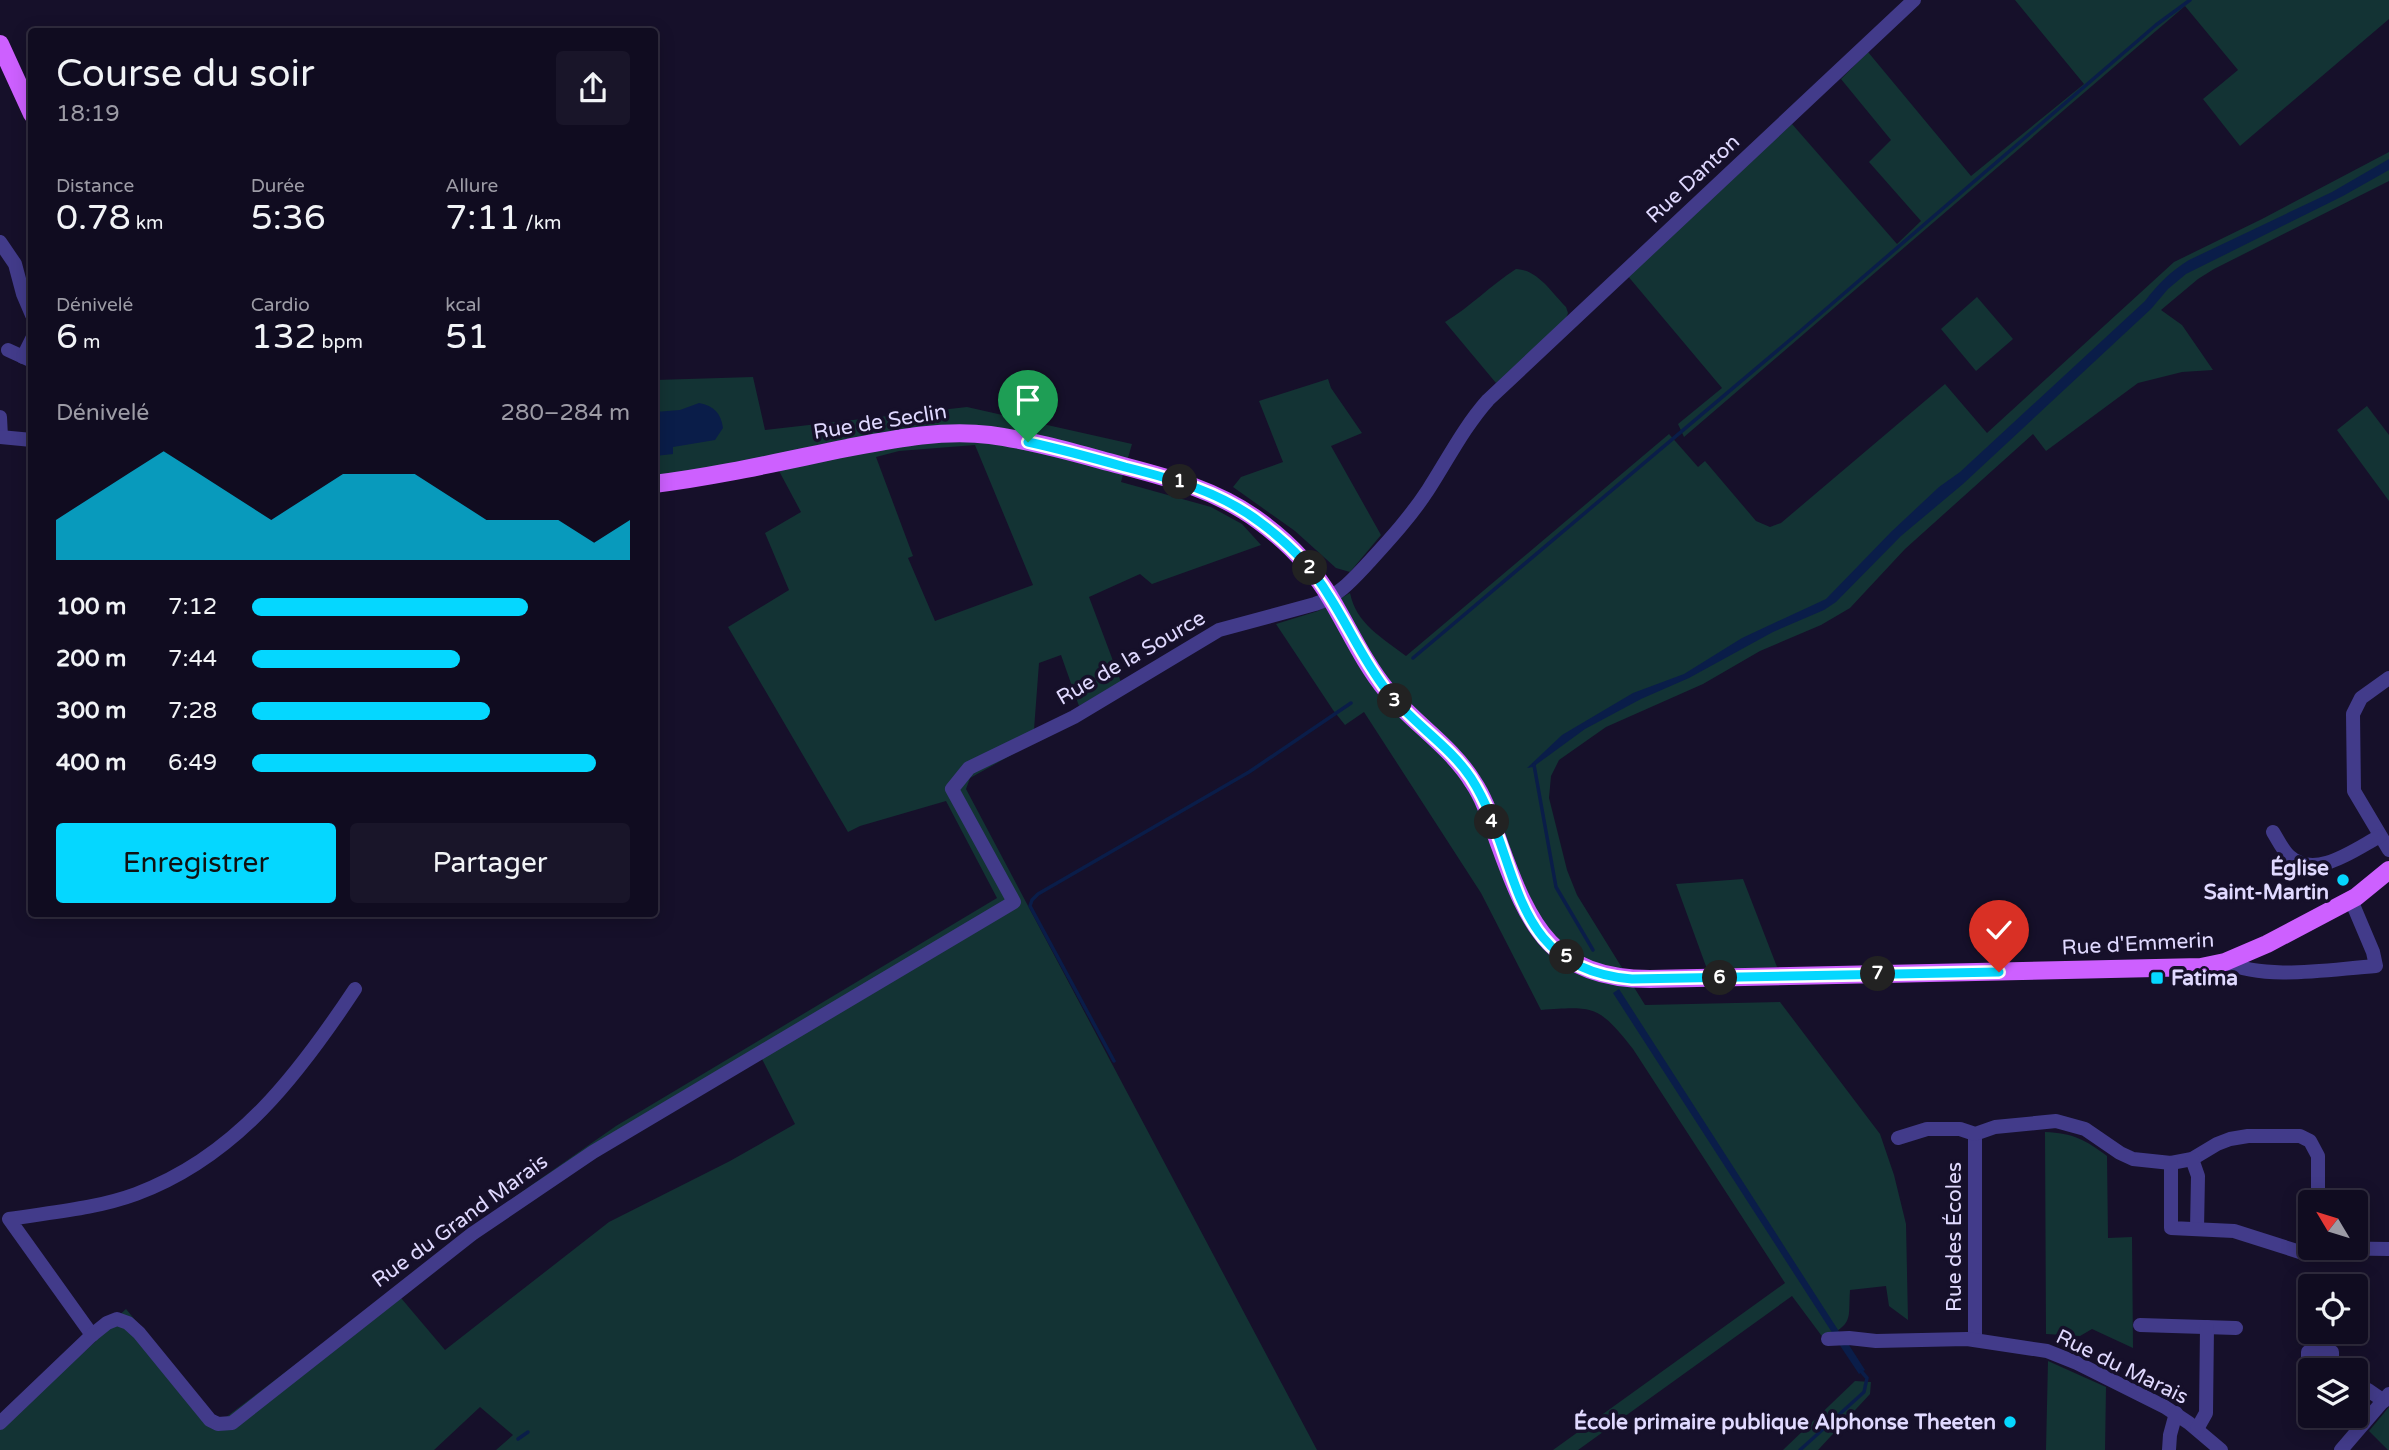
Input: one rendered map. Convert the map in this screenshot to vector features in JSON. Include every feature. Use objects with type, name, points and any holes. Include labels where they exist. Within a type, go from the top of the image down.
[{"type":"main road","points":[[0,44],[28,105]]},
{"type":"main road","name":"Rue de Seclin","points":[[658,484],[918,436],[964,433],[1016,439],[1172,479],[1221,498],[1251,515],[1279,537],[1309,568],[1331,598],[1388,692],[1472,780],[1485,804],[1520,901],[1539,931],[1571,960],[1613,976]]},
{"type":"main road","name":"Rue d'Emmerin","points":[[1613,976],[1650,979],[2182,969],[2225,962],[2267,944],[2351,900],[2389,870]]},
{"type":"street","name":"Rue Danton","points":[[1500,388],[1914,0]]},
{"type":"street","points":[[0,242],[15,264],[28,306]]},
{"type":"street","points":[[8,349],[27,359]]},
{"type":"street","name":"Rue de la Source","points":[[1014,902],[952,789],[965,771],[1074,717],[1219,630],[1331,598],[1349,584],[1405,522],[1429,489],[1469,423],[1500,388]]},
{"type":"street","points":[[0,417],[1,437],[28,440]]},
{"type":"street","points":[[2389,678],[2361,698],[2353,714],[2354,792],[2389,850]]},
{"type":"street","points":[[2273,832],[2290,857],[2315,866],[2326,864],[2380,836]]},
{"type":"street","points":[[2225,962],[2246,970],[2267,972],[2376,966],[2373,952],[2351,900]]},
{"type":"street","name":"Rue du Grand Marais","points":[[0,1423],[92,1335],[117,1319],[128,1323],[139,1333],[210,1420],[218,1424],[232,1423],[472,1234],[546,1182],[1014,902]]},
{"type":"street","points":[[92,1335],[9,1219],[75,1210],[134,1194],[173,1178],[201,1162],[234,1137],[294,1076],[355,989]]},
{"type":"street","points":[[1898,1138],[1927,1129],[1960,1129],[1975,1134],[1995,1127],[2056,1121],[2085,1129],[2133,1159],[2171,1163],[2192,1159],[2210,1147],[2230,1139],[2248,1136],[2300,1136],[2310,1141],[2318,1156],[2318,1190]]},
{"type":"street","name":"Rue des Écoles","points":[[1975,1134],[1975,1340]]},
{"type":"street","points":[[2192,1159],[2198,1176],[2197,1229]]},
{"type":"street","points":[[2171,1163],[2171,1228],[2242,1233],[2298,1251]]},
{"type":"street","points":[[2368,1249],[2389,1249]]},
{"type":"street","points":[[2140,1325],[2236,1328]]},
{"type":"street","points":[[2197,1429],[2206,1413],[2207,1327]]},
{"type":"street","name":"Rue du Marais","points":[[1830,1339],[1975,1340],[2055,1354],[2176,1413],[2221,1450]]},
{"type":"street","points":[[2308,1358],[2308,1352],[2332,1352],[2332,1358]]},
{"type":"street","points":[[2341,1450],[2387,1397],[2368,1390]]},
{"type":"street","points":[[2169,1450],[2176,1413]]},
{"type":"green space","points":[[2015,0],[2389,0],[2389,19],[2240,146],[2203,99],[2238,70],[2185,6],[1684,437],[1678,424],[1722,388],[1627,275],[1792,124],[1897,244],[1921,221],[1869,162],[1891,140],[1841,79],[1868,52],[1971,176],[2084,84]]},
{"type":"green space","points":[[2389,152],[2389,181],[2214,269],[2161,310],[2182,325],[2213,370],[2182,372],[2138,383],[2046,451],[2033,434],[1905,549],[1850,608],[1821,625],[1760,651],[1703,684],[1606,727],[1559,760],[1551,776],[1549,798],[1567,870],[1577,895],[1645,1005],[1780,1002],[1880,1134],[1906,1224],[1908,1320],[1889,1306],[1886,1286],[1850,1290],[1849,1315],[1845,1324],[1824,1339],[1792,1296],[1578,1450],[1553,1450],[1785,1283],[1622,1035],[1603,1017],[1585,1009],[1541,1010],[1481,893],[1364,712],[1345,725],[1276,624],[1318,611],[1350,593],[1364,622],[1406,656],[1669,434],[1698,467],[1705,461],[1756,521],[1770,527],[1781,523],[1945,384],[1987,433],[2174,262]]},
{"type":"green space","points":[[1516,269],[1524,270],[1538,278],[1566,307],[1568,313],[1565,321],[1496,383],[1445,322]]},
{"type":"green space","points":[[1977,297],[2013,339],[1976,371],[1941,329]]},
{"type":"green space","points":[[753,377],[765,430],[967,407],[1132,444],[1121,482],[1211,507],[1242,524],[1261,545],[1152,584],[1140,574],[1089,597],[1121,682],[1079,706],[1061,655],[1039,663],[1033,743],[970,778],[966,789],[1317,1450],[496,1450],[513,1435],[480,1407],[434,1450],[0,1450],[0,1428],[96,1341],[93,1340],[126,1309],[215,1417],[225,1418],[430,1262],[473,1226],[616,1126],[997,898],[946,801],[860,826],[848,832],[728,627],[789,590],[765,533],[801,512],[771,456],[658,477],[658,380]],"holes":[[[975,445],[1033,585],[935,621],[908,558],[913,556],[876,457],[899,451]],[[762,1059],[795,1124],[730,1161],[609,1222],[445,1350],[401,1298],[479,1236],[577,1169]]]},
{"type":"green space","points":[[1328,379],[1331,388],[1362,433],[1331,446],[1381,535],[1350,572],[1336,568],[1295,531],[1233,487],[1241,477],[1283,462],[1259,401]]},
{"type":"green space","points":[[2367,406],[2389,435],[2389,501],[2337,430]]},
{"type":"green space","points":[[1743,879],[1777,967],[1707,969],[1676,884]]},
{"type":"green space","points":[[2045,1132],[2079,1138],[2107,1156],[2108,1238],[2132,1237],[2133,1348],[2092,1329],[2080,1336],[2046,1334]]},
{"type":"green space","points":[[2048,1361],[2106,1387],[2105,1450],[2046,1450]]},
{"type":"green space","points":[[1855,1381],[1871,1382],[1870,1394],[1818,1450],[1783,1450]]},
{"type":"green space","points":[[2389,1407],[2389,1450],[2388,1450],[2369,1431]]},
{"type":"water","points":[[2389,159],[2389,170],[2343,196],[2186,274],[1963,484],[1901,536],[1836,602],[1585,729],[1533,767],[1527,768],[1562,735],[1633,693],[1684,674],[1742,638],[1826,599],[1891,532],[1939,487],[1960,472],[2176,269],[2189,260],[2332,192]]},
{"type":"water","points":[[699,403],[709,406],[721,418],[723,428],[715,440],[673,447],[673,454],[658,456],[658,412],[680,410]]},
{"type":"water","points":[[1619,989],[1840,1333],[1833,1334],[1613,993]]},
{"type":"water","points":[[1847,1342],[1865,1370],[1859,1374],[1839,1344]]},
{"type":"waterway","points":[[1413,658],[1797,334],[2156,25],[2190,0]]},
{"type":"waterway","points":[[1114,1061],[1030,906],[1032,900],[1038,894],[1249,772],[1351,703]]},
{"type":"waterway","points":[[1534,765],[1556,887],[1593,950]]},
{"type":"waterway","points":[[1800,1450],[1864,1392],[1867,1378],[1861,1371]]},
{"type":"waterway","points":[[518,1439],[528,1432]]},
{"type":"place","name":"Église Saint-Martin","points":[[2343,880]]},
{"type":"place","name":"Fatima","points":[[2157,978]]},
{"type":"place","name":"École primaire publique Alphonse Theeten","points":[[2010,1422]]},
{"type":"route","points":[[1028,442],[1155,474],[1202,489],[1251,515],[1287,544],[1325,590],[1382,685],[1461,765],[1472,780],[1485,804],[1524,908],[1539,931],[1571,960],[1595,971],[1632,979],[1999,972]]}]
